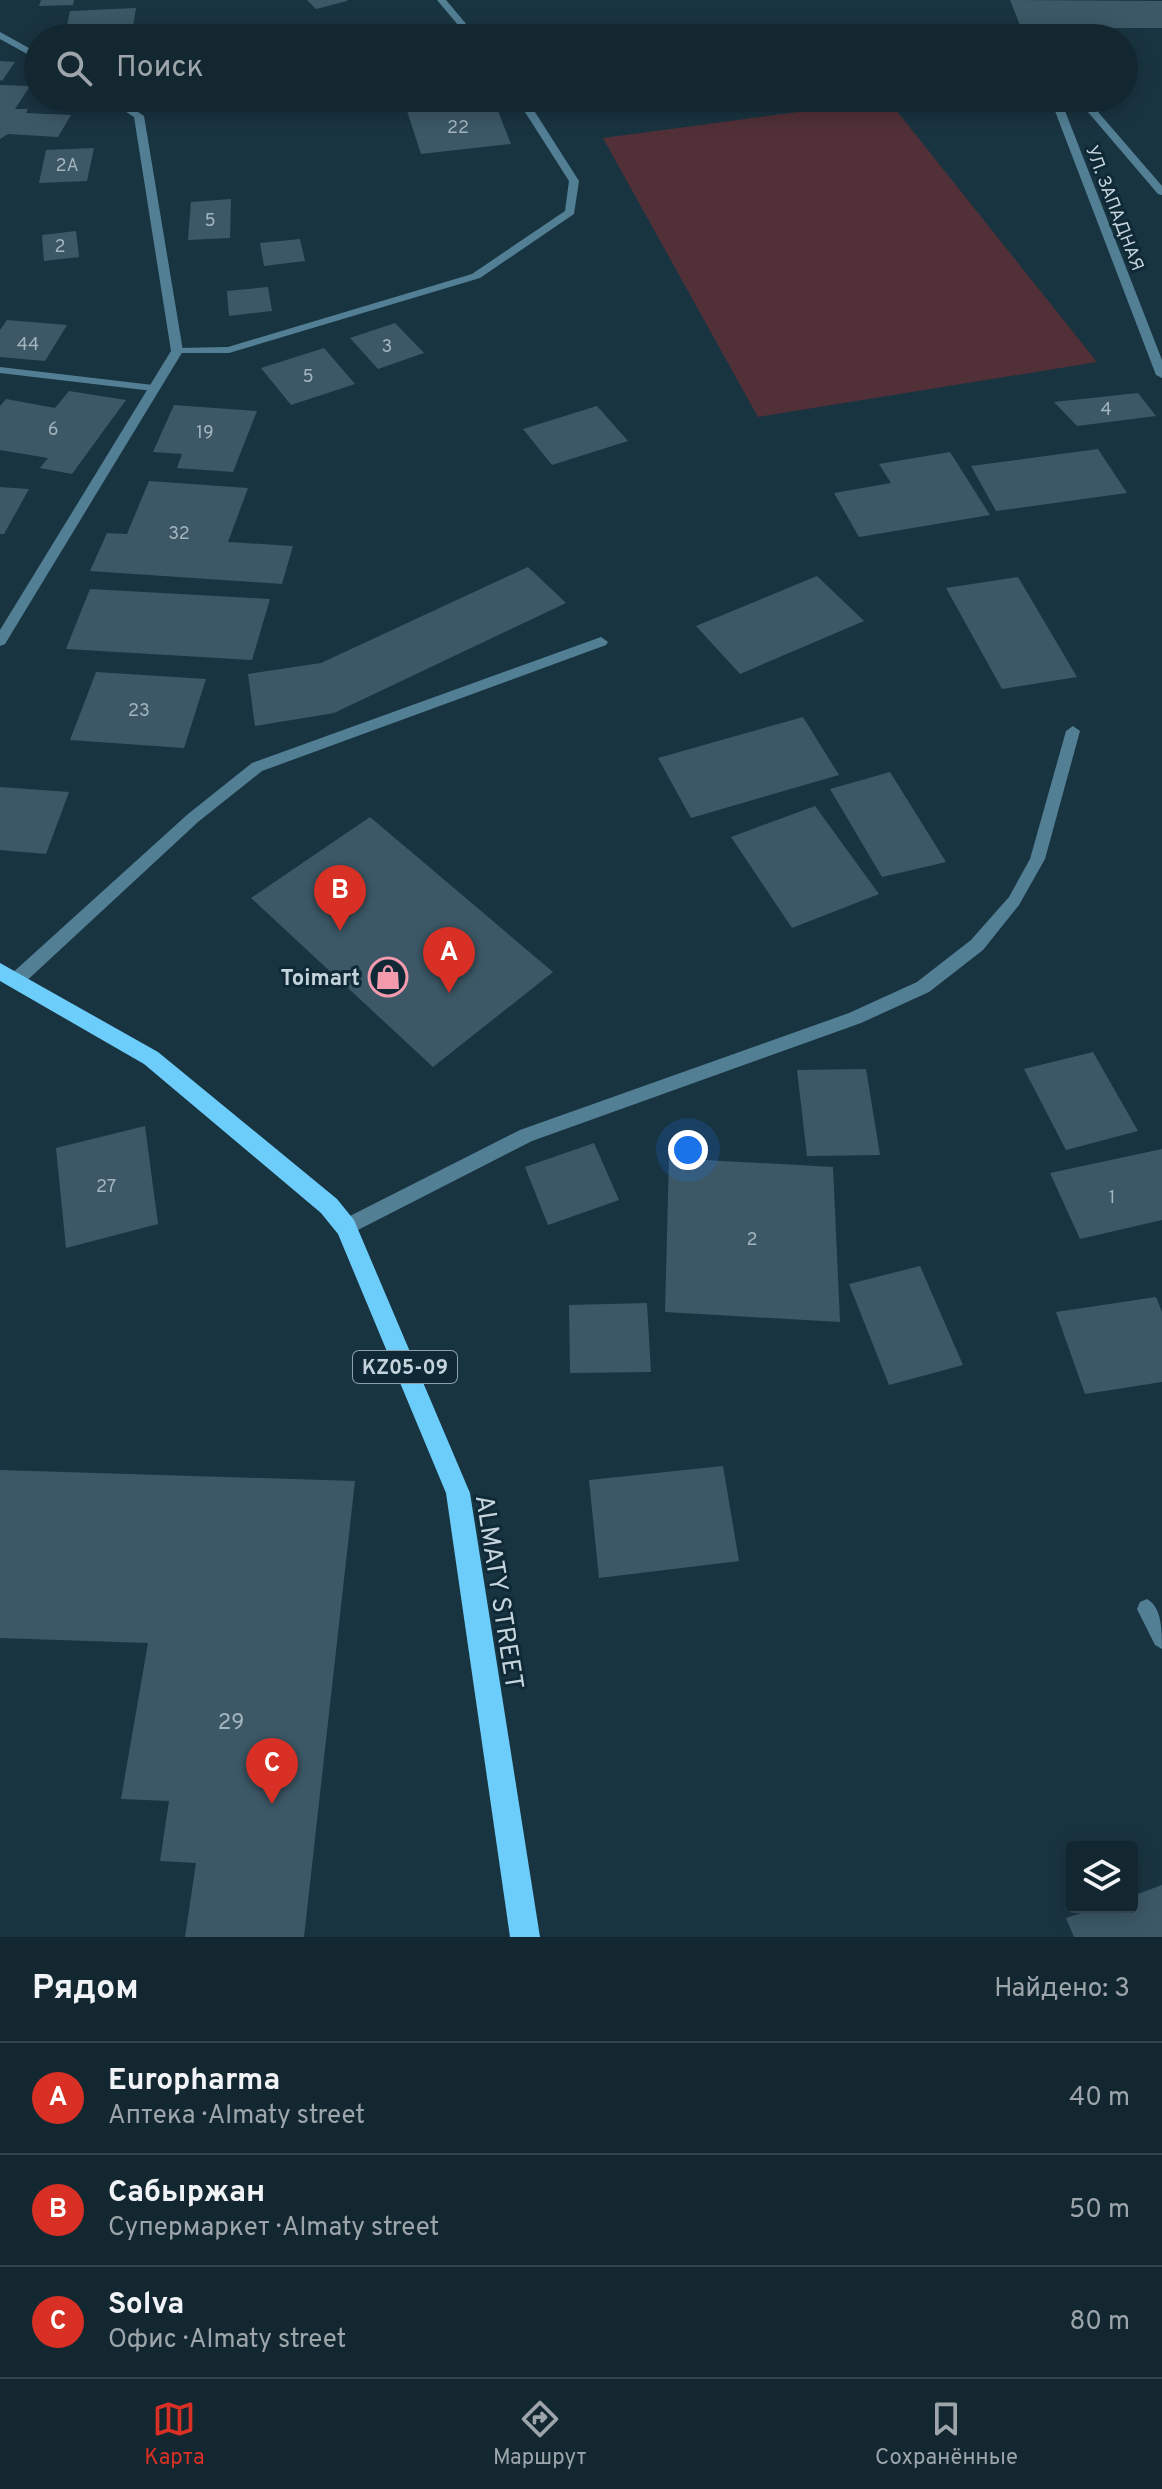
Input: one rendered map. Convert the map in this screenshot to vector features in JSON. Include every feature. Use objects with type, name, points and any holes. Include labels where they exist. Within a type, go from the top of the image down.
[{"type":"main road","name":"ALMATY STREET","points":[[7,976],[151,1058],[329,1206],[346,1227],[458,1493],[525,1937]]},
{"type":"street","points":[[441,0],[462,24]]},
{"type":"street","points":[[0,35],[24,49]]},
{"type":"street","points":[[0,641],[177,351],[139,116],[133,112]]},
{"type":"street","points":[[177,351],[229,350],[476,276],[570,212],[574,181],[530,112]]},
{"type":"street","name":"УЛ. ЗАПАДНАЯ","points":[[1060,112],[1162,375]]},
{"type":"street","points":[[1093,112],[1162,192]]},
{"type":"street","points":[[0,370],[153,388]]},
{"type":"street","points":[[7,976],[257,767],[601,642]]},
{"type":"street","points":[[346,1227],[526,1135],[855,1018],[923,987],[977,945],[1014,901],[1037,859],[1073,731]]},
{"type":"street","points":[[1147,1609],[1162,1638]]},
{"type":"shaded area","points":[[798,112],[898,112],[1097,362],[758,417],[603,138]]},
{"type":"building","points":[[41,0],[74,0],[73,5],[39,6]]},
{"type":"building","points":[[307,0],[347,0],[347,1],[316,9]]},
{"type":"building","points":[[1010,0],[1162,1],[1162,28],[1138,28],[1138,24],[1019,24]]},
{"type":"building","points":[[136,8],[133,24],[67,24],[70,11]]},
{"type":"building","points":[[0,61],[15,62],[2,81],[0,80]]},
{"type":"building","points":[[0,85],[24,86],[24,95],[15,109],[24,109],[26,113],[71,115],[58,137],[8,134],[0,139]]},
{"type":"building","points":[[407,112],[498,112],[511,144],[421,154]]},
{"type":"building","points":[[94,148],[87,181],[39,183],[46,150]]},
{"type":"building","points":[[231,199],[230,238],[188,240],[191,202]]},
{"type":"building","points":[[76,231],[79,257],[44,261],[42,235]]},
{"type":"building","points":[[300,239],[305,261],[264,266],[260,243]]},
{"type":"building","points":[[268,287],[272,311],[229,316],[227,291]]},
{"type":"building","points":[[7,320],[67,325],[45,361],[0,357],[0,330]]},
{"type":"building","points":[[395,323],[424,353],[378,369],[350,338]]},
{"type":"building","points":[[324,348],[355,384],[291,405],[261,368]]},
{"type":"building","points":[[69,391],[126,400],[72,474],[40,468],[48,458],[0,450],[0,406],[6,399],[55,408]]},
{"type":"building","points":[[1138,393],[1156,416],[1077,426],[1054,402]]},
{"type":"building","points":[[174,405],[257,411],[233,472],[177,468],[182,454],[153,452]]},
{"type":"building","points":[[597,406],[628,441],[552,465],[523,429]]},
{"type":"building","points":[[1098,449],[1127,493],[996,511],[971,466]]},
{"type":"building","points":[[950,452],[990,515],[859,537],[834,493],[891,483],[879,464]]},
{"type":"building","points":[[149,481],[248,488],[228,542],[293,546],[282,584],[90,571],[107,533],[127,534]]},
{"type":"building","points":[[0,487],[29,489],[4,534],[0,534]]},
{"type":"building","points":[[528,567],[566,603],[334,713],[255,726],[248,674],[321,663]]},
{"type":"building","points":[[817,576],[864,621],[740,674],[696,626]]},
{"type":"building","points":[[1018,577],[1077,677],[1002,689],[946,588]]},
{"type":"building","points":[[90,589],[270,599],[252,660],[66,649]]},
{"type":"building","points":[[96,672],[206,679],[184,748],[70,740]]},
{"type":"building","points":[[803,717],[839,775],[691,818],[658,758]]},
{"type":"building","points":[[890,772],[946,862],[882,877],[830,789]]},
{"type":"building","points":[[0,787],[69,792],[46,854],[0,850]]},
{"type":"building","points":[[815,806],[879,894],[792,928],[731,837]]},
{"type":"building","points":[[370,817],[553,972],[433,1067],[251,898]]},
{"type":"building","points":[[1093,1052],[1138,1131],[1066,1150],[1024,1069]]},
{"type":"building","points":[[866,1069],[880,1155],[807,1156],[797,1070]]},
{"type":"building","points":[[145,1126],[158,1224],[66,1248],[56,1148]]},
{"type":"building","points":[[594,1143],[619,1200],[548,1225],[525,1167]]},
{"type":"building","points":[[1162,1149],[1162,1220],[1080,1239],[1050,1173]]},
{"type":"building","points":[[669,1158],[833,1167],[840,1322],[665,1312]]},
{"type":"building","points":[[920,1266],[963,1365],[889,1385],[849,1284]]},
{"type":"building","points":[[1156,1297],[1162,1312],[1162,1382],[1085,1394],[1056,1312]]},
{"type":"building","points":[[647,1303],[651,1372],[570,1373],[569,1305]]},
{"type":"building","points":[[723,1466],[739,1561],[599,1578],[589,1480]]},
{"type":"building","points":[[0,1470],[355,1481],[304,1937],[185,1937],[196,1863],[160,1861],[169,1801],[121,1799],[148,1643],[0,1638]]},
{"type":"building","points":[[1162,1885],[1162,1937],[1074,1937],[1066,1918],[1081,1913],[1138,1913],[1138,1894]]},
{"type":"place","name":"Сабыржан","points":[[340,931]]},
{"type":"place","name":"Toimart","points":[[388,977]]},
{"type":"place","name":"Europharma","points":[[449,993]]},
{"type":"place","name":"Solva","points":[[272,1804]]}]
